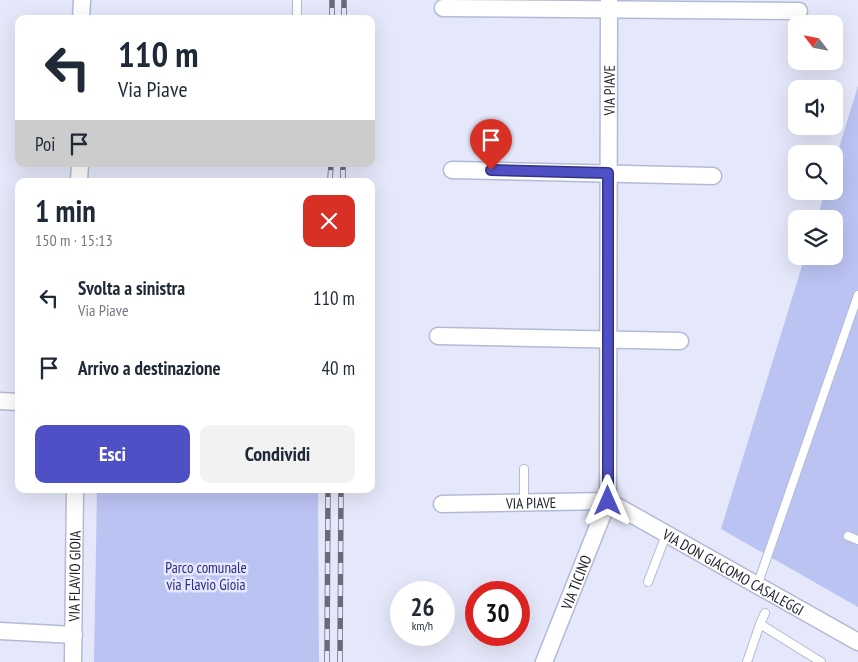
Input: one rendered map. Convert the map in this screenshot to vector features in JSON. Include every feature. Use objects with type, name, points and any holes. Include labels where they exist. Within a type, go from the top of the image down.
[{"type":"street","points":[[81,15],[82,0]]},
{"type":"street","points":[[443,8],[609,5],[799,11]]},
{"type":"street","name":"VIA PIAVE","points":[[442,504],[608,501],[609,5]]},
{"type":"street","points":[[452,170],[713,176]]},
{"type":"street","points":[[438,336],[680,341]]},
{"type":"street","points":[[0,401],[15,402]]},
{"type":"street","name":"VIA FLAVIO GIOIA","points":[[73,662],[76,493]]},
{"type":"street","name":"VIA DON GIACOMO CASALEGGI","points":[[608,501],[858,642]]},
{"type":"street","name":"VIA TICINO","points":[[544,662],[608,501]]},
{"type":"street","points":[[0,631],[74,635]]},
{"type":"lane","points":[[297,0],[297,15]]},
{"type":"lane","points":[[757,586],[858,295]]},
{"type":"lane","points":[[524,469],[524,504]]},
{"type":"lane","points":[[648,582],[666,535]]},
{"type":"lane","points":[[848,536],[858,540]]},
{"type":"lane","points":[[747,662],[765,613]]},
{"type":"lane","points":[[760,624],[821,662]]},
{"type":"green space","points":[[858,86],[858,607],[721,529],[802,265],[843,265],[843,210],[820,210],[822,200],[843,200],[843,145],[840,145]]},
{"type":"green space","name":"Parco comunale via Flavio Gioia","points":[[97,493],[318,493],[319,662],[94,662]]},
{"type":"railway","points":[[332,0],[332,15]]},
{"type":"railway","points":[[344,0],[344,15]]},
{"type":"railway","points":[[330,178],[331,167]]},
{"type":"railway","points":[[343,167],[343,178]]},
{"type":"railway","points":[[327,662],[328,493]]},
{"type":"railway","points":[[340,662],[341,493]]},
{"type":"route","points":[[491,170],[608,173],[608,501]]}]
